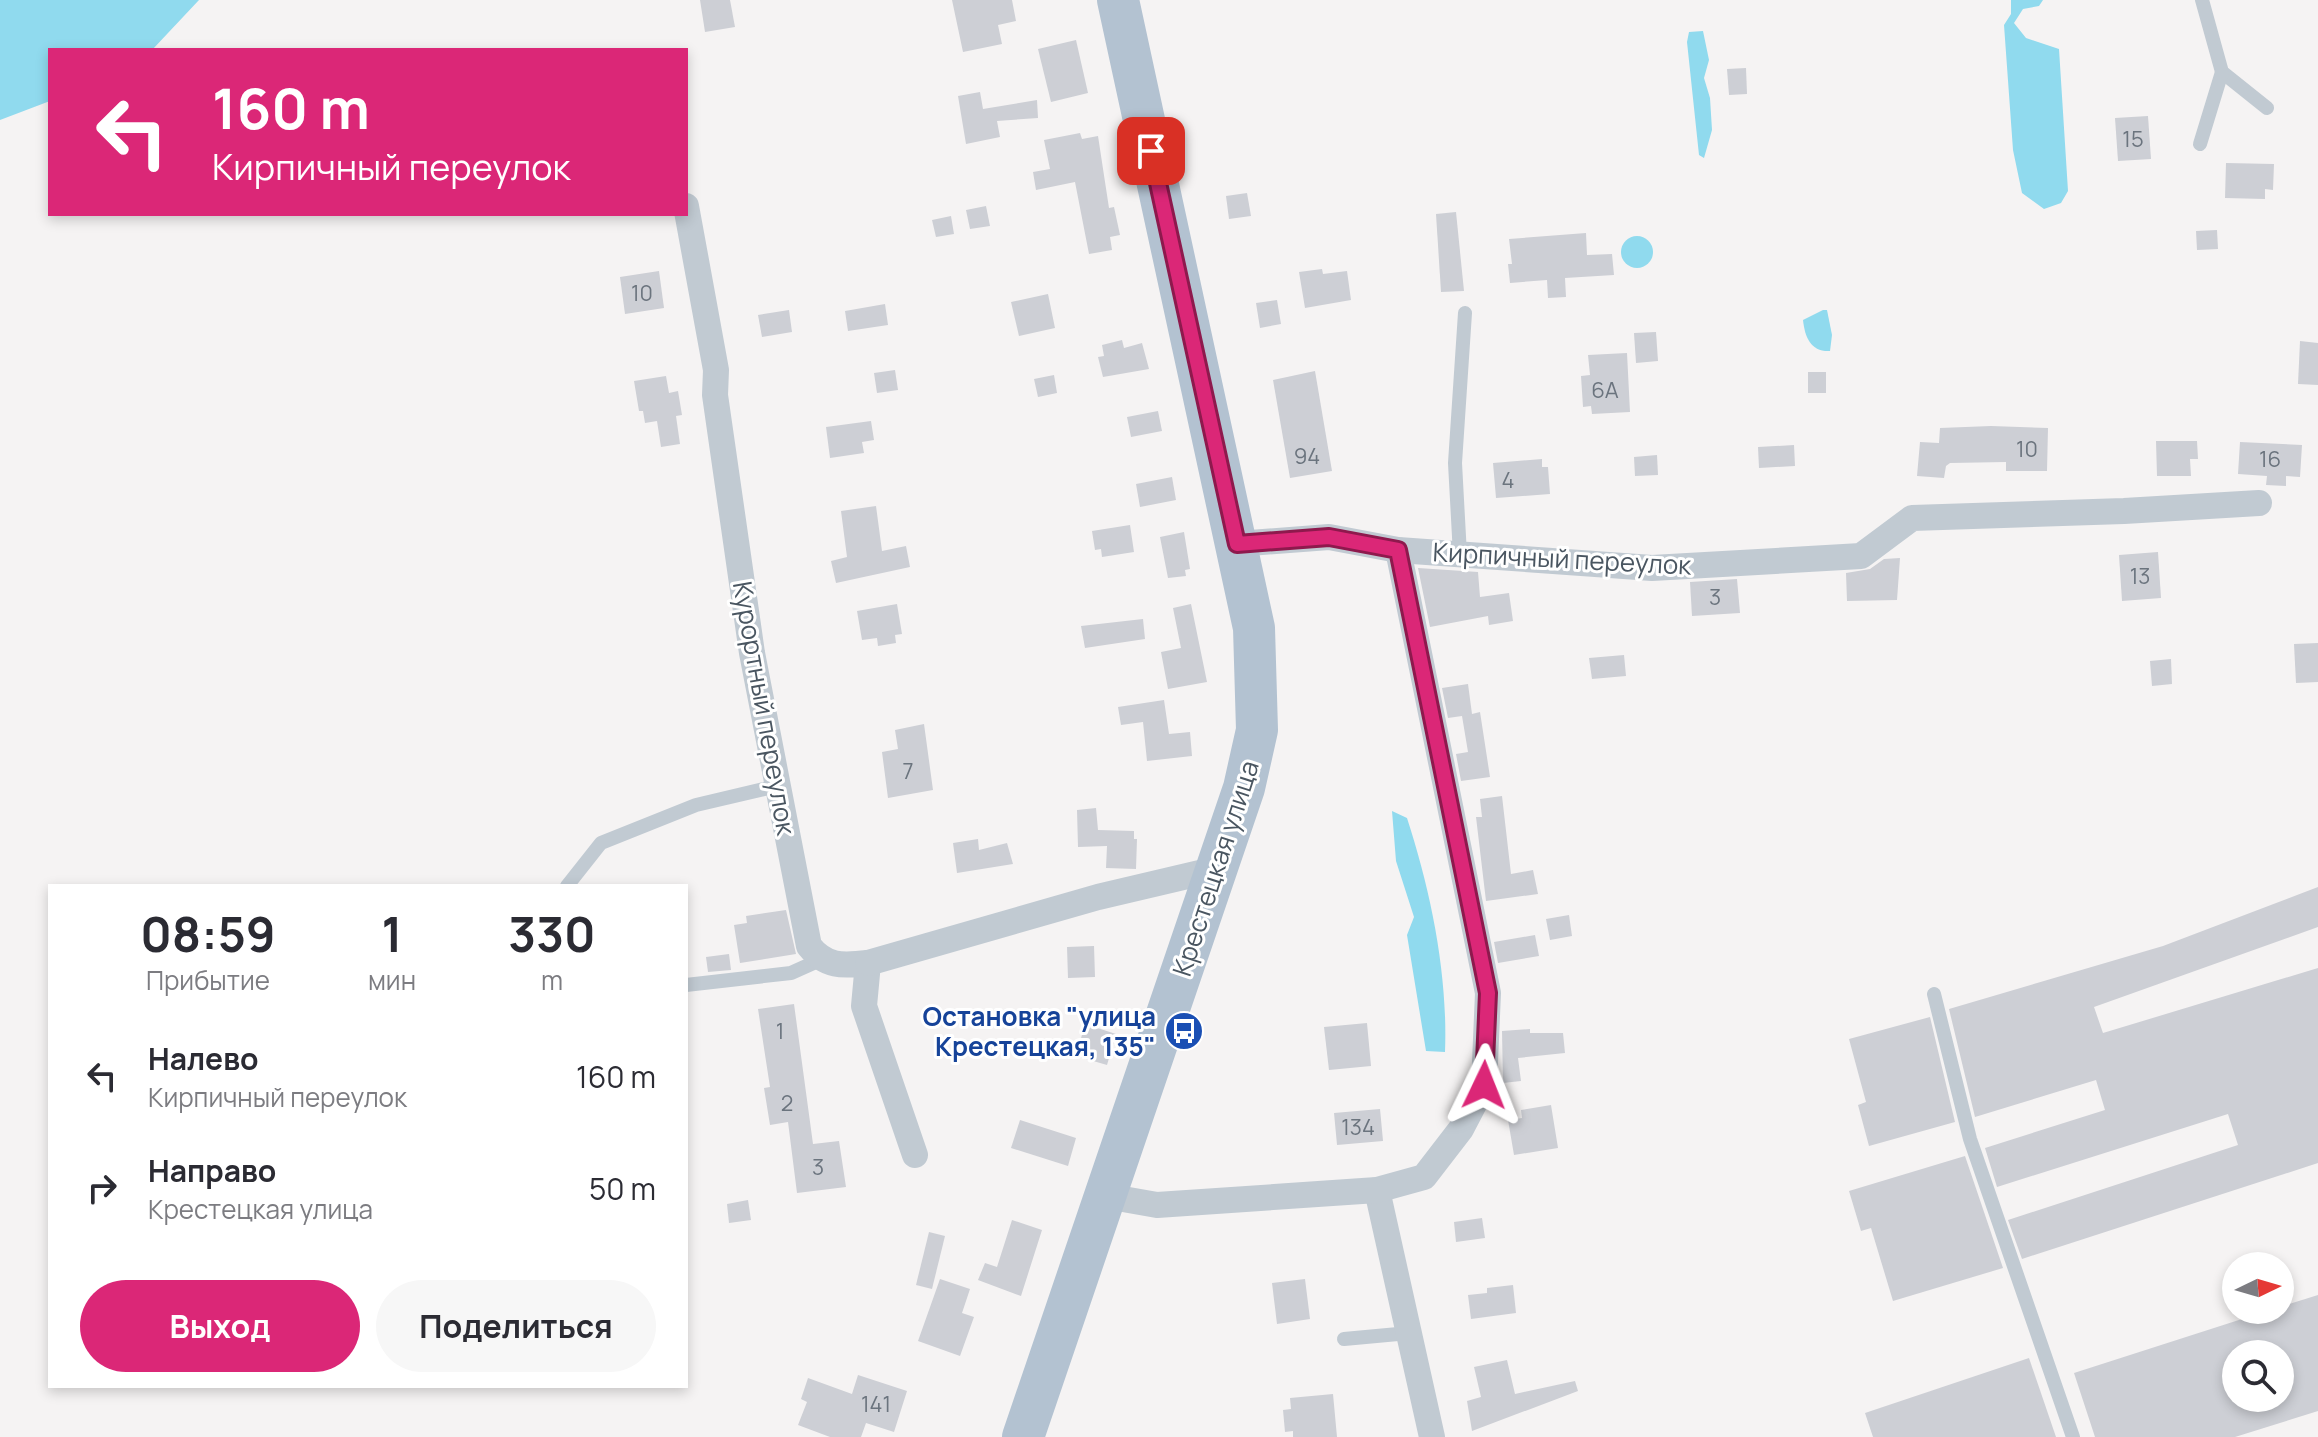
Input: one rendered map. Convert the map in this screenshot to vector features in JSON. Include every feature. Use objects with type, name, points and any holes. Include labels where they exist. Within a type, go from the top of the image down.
[{"type":"main road","name":"Крестецкая улица","points":[[1023,1437],[1244,788],[1257,730],[1254,628],[1118,0]]},
{"type":"street","name":"Курортный переулок","points":[[688,216],[716,370],[715,395],[750,639],[809,946],[820,960]]},
{"type":"street","name":"Кирпичный переулок","points":[[1237,544],[1329,537],[1398,550],[1652,568],[1861,556],[1912,518],[2259,503]]},
{"type":"street","points":[[1106,1196],[1157,1205],[1377,1190],[1424,1177],[1461,1129],[1484,1085],[1488,993],[1398,550]]},
{"type":"street","points":[[820,960],[840,966],[868,963],[1098,897],[1217,869]]},
{"type":"street","points":[[868,963],[864,1006],[915,1155]]},
{"type":"street","points":[[1377,1190],[1432,1437]]},
{"type":"lane","points":[[2200,144],[2222,72],[2202,0]]},
{"type":"lane","points":[[2222,72],[2267,108]]},
{"type":"lane","points":[[1460,555],[1455,449],[1465,313]]},
{"type":"lane","points":[[569,884],[601,843],[696,805],[777,786]]},
{"type":"lane","points":[[688,985],[791,973],[820,960]]},
{"type":"lane","points":[[1934,994],[1970,1139],[2073,1437]]},
{"type":"lane","points":[[1344,1339],[1409,1333]]},
{"type":"water","points":[[0,0],[199,0],[154,48],[48,48],[48,102],[0,120]]},
{"type":"water","points":[[2011,0],[2043,0],[2039,6],[2023,9],[2014,23],[2026,38],[2059,49],[2068,191],[2061,203],[2044,209],[2022,193],[2013,150],[2004,25],[2011,14]]},
{"type":"water","points":[[1703,31],[1709,60],[1704,78],[1710,98],[1712,130],[1704,158],[1699,155],[1687,42],[1689,32]]},
{"type":"water","points":[[1637,236],[1648,241],[1653,252],[1648,263],[1637,268],[1626,263],[1621,252],[1626,241]]},
{"type":"water","points":[[1827,310],[1832,335],[1830,351],[1814,346],[1807,338],[1804,327],[1803,320]]},
{"type":"water","points":[[1392,811],[1407,818],[1430,904],[1441,963],[1445,1052],[1426,1051],[1407,935],[1414,917],[1396,861]]},
{"type":"building","points":[[700,0],[730,0],[735,27],[705,32]]},
{"type":"building","points":[[952,0],[1012,0],[1016,21],[998,25],[1002,44],[963,52]]},
{"type":"building","points":[[1076,40],[1088,93],[1051,102],[1038,49]]},
{"type":"building","points":[[1746,68],[1747,94],[1729,95],[1727,69]]},
{"type":"building","points":[[980,92],[983,109],[1037,100],[1038,118],[997,121],[1000,137],[966,144],[958,96]]},
{"type":"building","points":[[2148,116],[2151,159],[2118,161],[2115,118]]},
{"type":"building","points":[[1080,133],[1082,139],[1098,136],[1109,208],[1114,207],[1120,235],[1110,237],[1112,250],[1089,254],[1075,182],[1036,190],[1033,172],[1050,169],[1044,140]]},
{"type":"building","points":[[2226,163],[2274,164],[2273,190],[2265,189],[2265,199],[2225,198]]},
{"type":"building","points":[[1247,193],[1251,216],[1229,219],[1226,196]]},
{"type":"building","points":[[986,206],[990,226],[970,229],[966,210]]},
{"type":"building","points":[[1456,212],[1464,291],[1441,292],[1436,214]]},
{"type":"building","points":[[951,216],[954,234],[936,237],[932,220]]},
{"type":"building","points":[[2217,230],[2218,249],[2197,250],[2196,231]]},
{"type":"building","points":[[1586,233],[1587,255],[1612,254],[1614,275],[1565,278],[1566,297],[1548,298],[1547,280],[1510,283],[1508,264],[1512,264],[1509,239]]},
{"type":"building","points":[[1322,269],[1323,274],[1347,271],[1351,300],[1305,308],[1299,272]]},
{"type":"building","points":[[659,271],[664,308],[625,314],[620,277]]},
{"type":"building","points":[[1048,294],[1055,328],[1019,336],[1011,302]]},
{"type":"building","points":[[1277,300],[1281,324],[1260,328],[1256,303]]},
{"type":"building","points":[[885,304],[888,325],[848,331],[845,311]]},
{"type":"building","points":[[789,310],[792,332],[762,337],[758,315]]},
{"type":"building","points":[[1656,332],[1658,361],[1636,363],[1634,333]]},
{"type":"building","points":[[1122,340],[1124,348],[1142,343],[1149,369],[1103,377],[1098,357],[1104,356],[1102,345]]},
{"type":"building","points":[[2300,341],[2318,343],[2318,385],[2298,384]]},
{"type":"building","points":[[1627,353],[1630,412],[1592,414],[1591,406],[1583,407],[1581,376],[1590,375],[1588,355]]},
{"type":"building","points":[[895,370],[898,390],[877,393],[874,373]]},
{"type":"building","points":[[1315,371],[1332,471],[1290,478],[1273,380]]},
{"type":"building","points":[[1808,372],[1826,372],[1826,393],[1808,393]]},
{"type":"building","points":[[1054,375],[1057,393],[1038,397],[1034,379]]},
{"type":"building","points":[[666,376],[669,393],[678,391],[682,415],[676,416],[680,444],[661,447],[657,421],[645,423],[643,411],[639,411],[634,381]]},
{"type":"building","points":[[1158,411],[1162,431],[1131,437],[1127,417]]},
{"type":"building","points":[[871,421],[874,440],[862,442],[864,453],[830,458],[826,427]]},
{"type":"building","points":[[1940,428],[2048,428],[2047,471],[2006,471],[2006,462],[1950,463],[1946,466],[1944,478],[1917,476],[1920,442],[1939,443]]},
{"type":"building","points":[[2156,441],[2197,441],[2198,459],[2190,459],[2191,476],[2157,476]]},
{"type":"building","points":[[2240,442],[2302,445],[2300,477],[2286,476],[2286,486],[2266,485],[2267,476],[2238,474]]},
{"type":"building","points":[[1794,445],[1795,466],[1759,468],[1758,447]]},
{"type":"building","points":[[1657,455],[1658,475],[1635,476],[1634,457]]},
{"type":"building","points":[[1542,459],[1542,467],[1548,467],[1550,494],[1496,498],[1493,463]]},
{"type":"building","points":[[1172,477],[1176,500],[1140,507],[1136,484]]},
{"type":"building","points":[[876,506],[882,551],[906,546],[910,567],[836,583],[831,561],[847,557],[841,511]]},
{"type":"building","points":[[1130,525],[1134,552],[1102,557],[1101,549],[1095,550],[1092,531]]},
{"type":"building","points":[[1184,532],[1190,569],[1185,570],[1186,576],[1168,578],[1160,537]]},
{"type":"building","points":[[2158,552],[2161,598],[2122,601],[2119,555]]},
{"type":"building","points":[[1900,558],[1897,600],[1847,601],[1846,573],[1870,569],[1884,559]]},
{"type":"building","points":[[1418,568],[1478,572],[1480,597],[1509,593],[1513,621],[1489,625],[1488,616],[1430,627]]},
{"type":"building","points":[[1737,579],[1740,613],[1692,616],[1690,582]]},
{"type":"building","points":[[897,604],[902,634],[895,635],[896,643],[878,646],[877,638],[862,640],[857,611]]},
{"type":"building","points":[[1191,604],[1207,682],[1168,689],[1161,652],[1181,648],[1173,608]]},
{"type":"building","points":[[1143,619],[1145,639],[1085,648],[1081,626]]},
{"type":"building","points":[[2318,643],[2318,682],[2296,683],[2294,644]]},
{"type":"building","points":[[1624,655],[1626,676],[1592,679],[1589,658]]},
{"type":"building","points":[[2171,659],[2172,684],[2152,686],[2150,661]]},
{"type":"building","points":[[1468,684],[1472,714],[1480,712],[1490,777],[1461,781],[1456,754],[1468,752],[1462,716],[1448,718],[1442,688]]},
{"type":"building","points":[[1164,700],[1169,734],[1190,732],[1192,756],[1147,761],[1143,722],[1121,725],[1118,707]]},
{"type":"building","points":[[924,724],[933,790],[888,798],[882,752],[898,749],[895,730]]},
{"type":"building","points":[[1502,796],[1511,874],[1533,870],[1538,894],[1486,901],[1476,817],[1482,817],[1480,799]]},
{"type":"building","points":[[1096,808],[1098,830],[1134,831],[1134,839],[1137,839],[1136,869],[1106,868],[1107,846],[1078,847],[1077,810]]},
{"type":"building","points":[[978,839],[979,850],[1007,843],[1013,864],[957,873],[953,843]]},
{"type":"building","points":[[2318,887],[2318,927],[2094,1007],[2103,1033],[2318,968],[2318,1163],[2022,1259],[2008,1220],[2238,1145],[2228,1114],[1997,1187],[1985,1148],[2105,1110],[2096,1080],[1975,1117],[1949,1009],[2163,946]]},
{"type":"building","points":[[786,910],[796,954],[740,963],[734,925],[747,923],[746,916]]},
{"type":"building","points":[[1569,915],[1572,936],[1550,940],[1546,919]]},
{"type":"building","points":[[1535,935],[1539,956],[1498,963],[1494,942]]},
{"type":"building","points":[[1094,946],[1095,977],[1068,978],[1067,947]]},
{"type":"building","points":[[729,954],[731,970],[708,972],[706,957]]},
{"type":"building","points":[[794,1004],[813,1144],[839,1141],[846,1187],[797,1193],[788,1122],[770,1125],[764,1088],[770,1087],[758,1009]]},
{"type":"building","points":[[1930,1017],[1955,1122],[1869,1146],[1858,1105],[1866,1102],[1849,1039]]},
{"type":"building","points":[[1367,1023],[1371,1066],[1329,1070],[1324,1027]]},
{"type":"building","points":[[1085,1024],[1116,1034],[1107,1065],[1076,1056]]},
{"type":"building","points":[[1530,1029],[1530,1033],[1563,1033],[1565,1053],[1518,1058],[1521,1081],[1503,1083],[1502,1031]]},
{"type":"building","points":[[1551,1105],[1558,1148],[1514,1155],[1508,1120],[1522,1118],[1521,1110]]},
{"type":"building","points":[[1380,1109],[1383,1141],[1337,1145],[1334,1113]]},
{"type":"building","points":[[1020,1120],[1076,1138],[1068,1166],[1011,1148]]},
{"type":"building","points":[[1965,1156],[2003,1268],[1893,1301],[1871,1228],[1861,1231],[1849,1191]]},
{"type":"building","points":[[748,1200],[751,1220],[729,1223],[727,1204]]},
{"type":"building","points":[[1482,1218],[1485,1238],[1456,1242],[1454,1222]]},
{"type":"building","points":[[1012,1220],[1042,1230],[1021,1296],[978,1280],[985,1263],[997,1267]]},
{"type":"building","points":[[929,1232],[945,1236],[932,1289],[916,1285]]},
{"type":"building","points":[[940,1279],[970,1289],[962,1313],[974,1317],[960,1356],[918,1341]]},
{"type":"building","points":[[1305,1279],[1310,1319],[1277,1324],[1272,1283]]},
{"type":"building","points":[[1513,1285],[1516,1313],[1471,1319],[1468,1295],[1487,1293],[1487,1288]]},
{"type":"building","points":[[2318,1295],[2318,1411],[2235,1437],[2095,1437],[2074,1373],[2226,1324],[2294,1324],[2294,1303]]},
{"type":"building","points":[[2029,1358],[2056,1437],[1873,1437],[1865,1413]]},
{"type":"building","points":[[1507,1360],[1515,1394],[1575,1381],[1578,1391],[1472,1431],[1467,1401],[1481,1397],[1474,1367]]},
{"type":"building","points":[[858,1375],[907,1391],[894,1432],[866,1423],[861,1437],[830,1437],[798,1425],[807,1402],[801,1399],[808,1378],[852,1394]]},
{"type":"building","points":[[1333,1394],[1337,1437],[1293,1437],[1293,1431],[1285,1432],[1283,1410],[1291,1409],[1290,1398]]},
{"type":"place","name":"Остановка \"улица Крестецкая, 135\"","points":[[1184,1031]]},
{"type":"route","points":[[1151,151],[1237,544],[1329,537],[1398,550],[1488,993],[1484,1085]]}]
